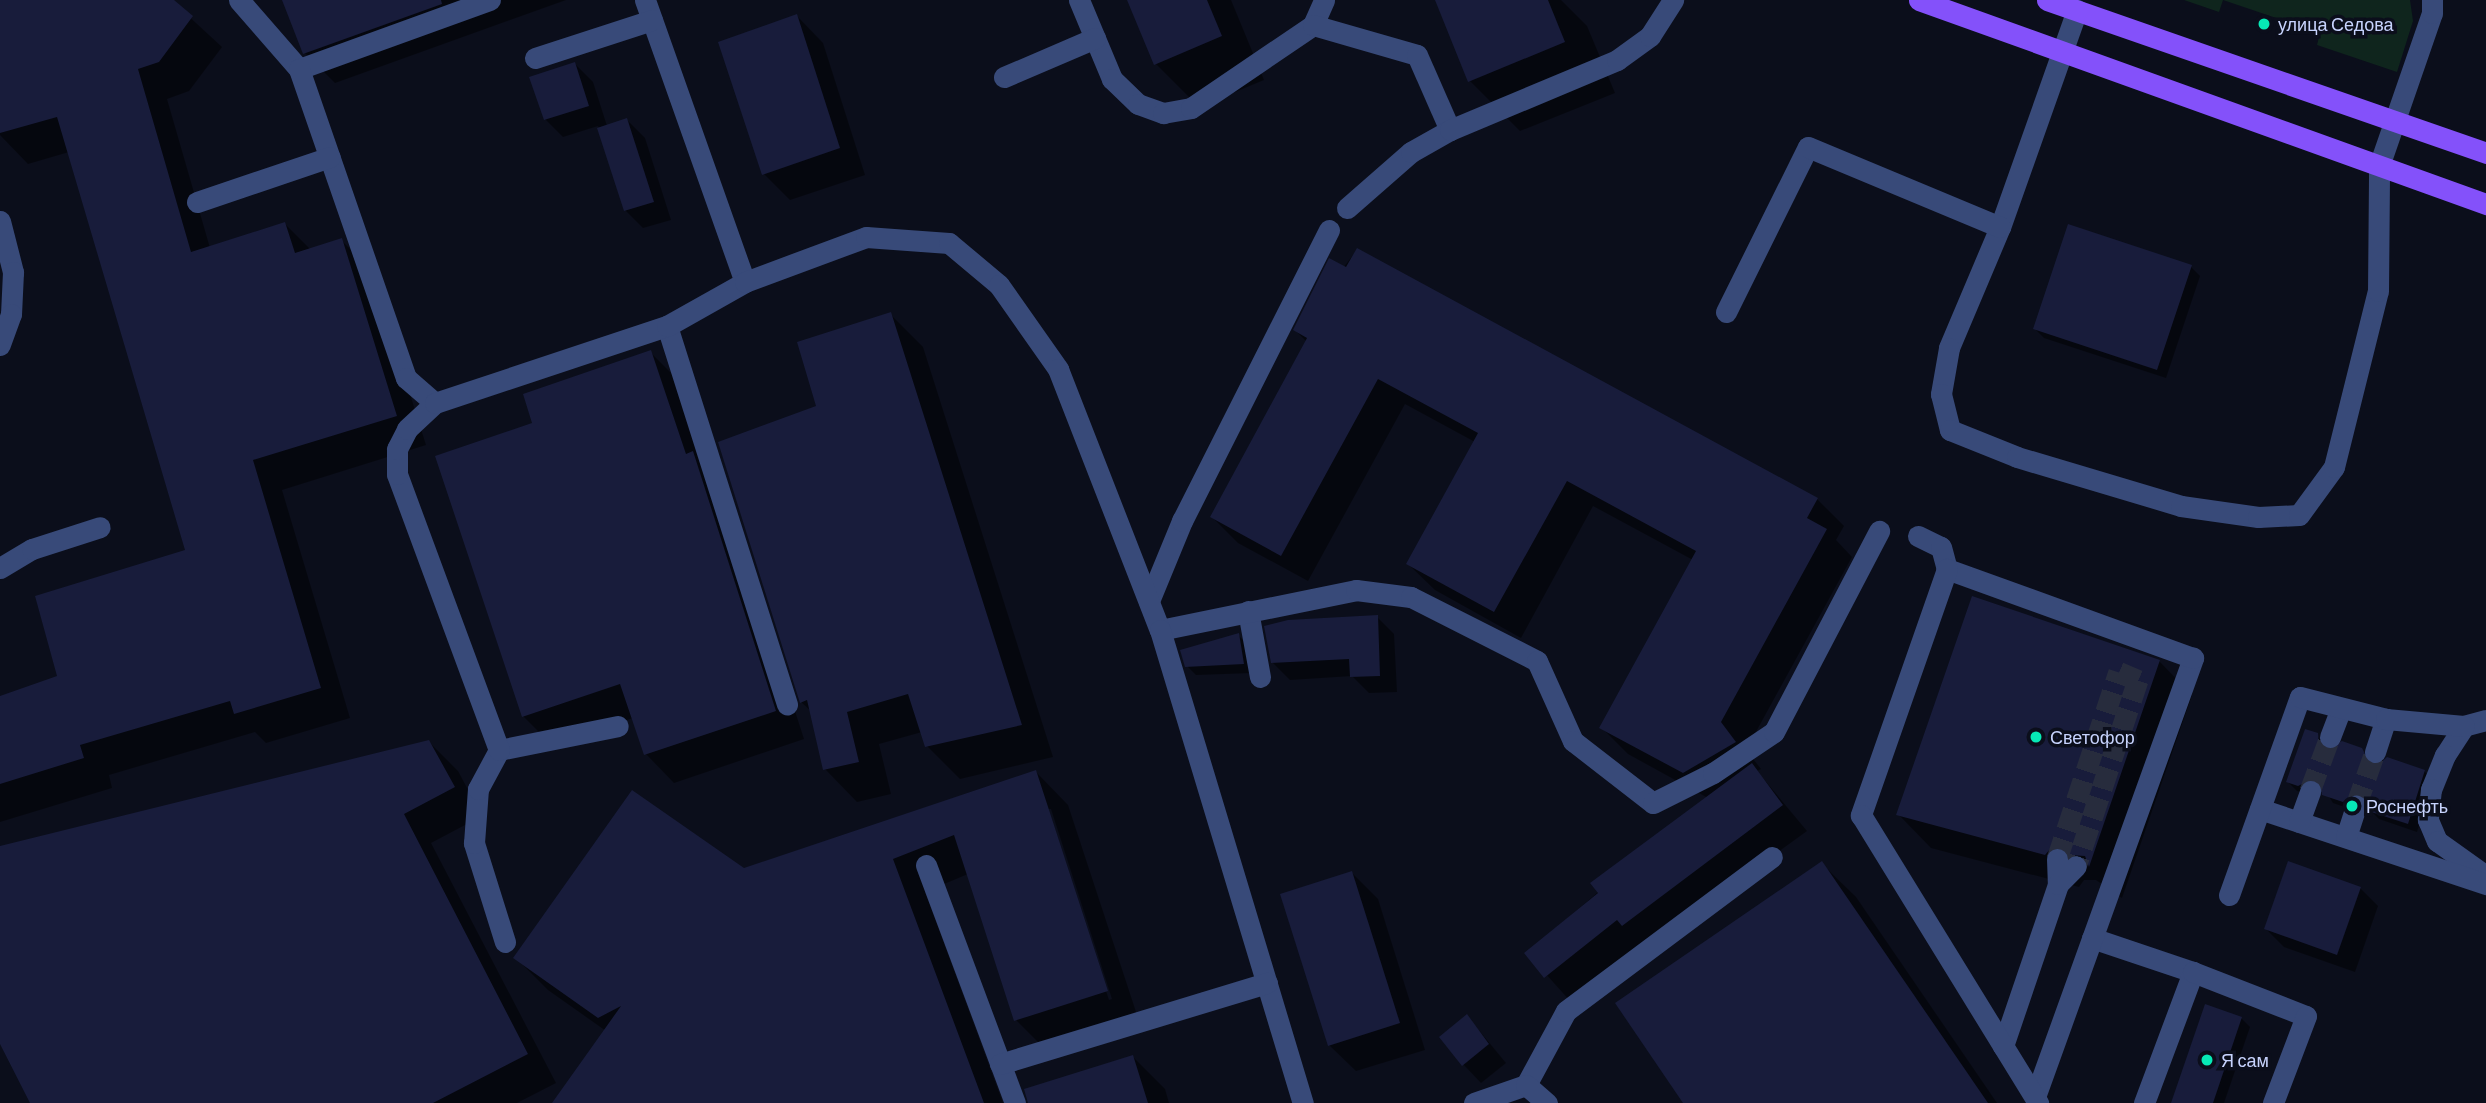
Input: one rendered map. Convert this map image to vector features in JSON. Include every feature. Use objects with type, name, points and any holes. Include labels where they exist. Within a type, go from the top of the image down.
[{"type":"main road","points":[[1919,0],[2062,54],[2486,204]]},
{"type":"main road","points":[[2047,0],[2486,153]]},
{"type":"street","points":[[239,0],[299,69],[406,378],[435,402]]},
{"type":"street","points":[[299,69],[490,0]]},
{"type":"street","points":[[1079,0],[1112,79],[1138,104],[1163,113],[1191,108],[1313,25],[1324,0]]},
{"type":"street","points":[[1347,208],[1385,170],[1450,130],[1617,60],[1650,36],[1673,0]]},
{"type":"street","points":[[2077,10],[2000,227],[1949,348],[1941,394],[1950,430],[2017,457],[2181,506],[2258,517],[2299,515],[2334,467],[2378,291],[2379,166],[2432,13],[2432,0]]},
{"type":"street","points":[[535,58],[648,10],[745,282]]},
{"type":"street","points":[[1313,25],[1417,55],[1450,130]]},
{"type":"street","points":[[1004,77],[1096,38]]},
{"type":"street","points":[[1726,312],[1808,147],[2000,227]]},
{"type":"street","points":[[197,202],[330,157]]},
{"type":"street","points":[[0,221],[12,272],[11,314],[0,345]]},
{"type":"street","points":[[1149,601],[1182,520],[1329,230]]},
{"type":"street","points":[[505,942],[474,843],[478,789],[499,750],[397,474],[397,449],[402,439],[435,402],[667,326],[745,282],[866,237],[948,243],[999,285],[1058,369],[1160,629],[1303,1103]]},
{"type":"street","points":[[667,326],[787,704]]},
{"type":"street","points":[[0,568],[32,549],[100,527]]},
{"type":"street","points":[[1160,629],[1356,590],[1411,597],[1537,661],[1573,741],[1653,803],[1713,773],[1774,732],[1879,531]]},
{"type":"street","points":[[1918,536],[1941,547],[1947,569],[1861,815],[2036,1100]]},
{"type":"street","points":[[1947,569],[2193,658],[2036,1100]]},
{"type":"street","points":[[1248,611],[1260,677]]},
{"type":"street","points":[[2229,895],[2301,697],[2386,719],[2464,726],[2486,720]]},
{"type":"street","points":[[2330,737],[2341,708]]},
{"type":"street","points":[[2375,752],[2386,719]]},
{"type":"street","points":[[499,750],[618,726]]},
{"type":"street","points":[[2464,726],[2431,789],[2428,820],[2437,841],[2486,876]]},
{"type":"street","points":[[2299,822],[2310,791]]},
{"type":"street","points":[[2346,837],[2356,806]]},
{"type":"street","points":[[2260,808],[2486,884]]},
{"type":"street","points":[[1474,1103],[1526,1085],[1566,1012],[1772,856]]},
{"type":"street","points":[[2003,1046],[2067,863]]},
{"type":"street","points":[[926,865],[1014,1103]]},
{"type":"street","points":[[2092,938],[2193,972],[2306,1016],[2273,1103]]},
{"type":"street","points":[[2144,1103],[2193,972]]},
{"type":"street","points":[[1000,1064],[1267,983]]},
{"type":"street","points":[[1526,1085],[1547,1103]]},
{"type":"green space","points":[[2184,0],[2223,0],[2219,12]]},
{"type":"green space","points":[[2223,0],[2410,0],[2413,21],[2397,72],[2317,45],[2320,33]]},
{"type":"building","points":[[0,0],[174,0],[193,16],[159,62],[138,69],[191,252],[285,222],[295,253],[342,238],[397,416],[253,460],[321,688],[234,714],[230,701],[80,745],[84,758],[0,784],[0,696],[57,676],[35,596],[185,550],[57,117],[0,133]]},
{"type":"building","points":[[282,0],[441,0],[442,4],[303,54]]},
{"type":"building","points":[[1127,0],[1207,0],[1222,36],[1154,65]]},
{"type":"building","points":[[1435,0],[1548,0],[1565,42],[1468,82]]},
{"type":"building","points":[[797,14],[840,148],[762,175],[718,42]]},
{"type":"building","points":[[575,62],[589,106],[544,120],[529,77]]},
{"type":"building","points":[[627,118],[654,202],[624,211],[597,128]]},
{"type":"building","points":[[2068,224],[2192,265],[2157,370],[2033,329]]},
{"type":"building","points":[[1357,248],[1818,498],[1807,518],[1827,529],[1721,722],[1736,742],[1683,773],[1599,728],[1696,551],[1567,481],[1494,612],[1406,564],[1478,433],[1378,379],[1281,556],[1210,517],[1307,338],[1293,330],[1329,258],[1346,267]]},
{"type":"building","points":[[891,312],[1022,725],[925,747],[908,694],[847,712],[859,762],[823,770],[807,700],[800,703],[718,442],[816,406],[797,342]]},
{"type":"building","points":[[651,350],[686,454],[693,451],[776,711],[644,755],[620,684],[522,717],[435,456],[532,423],[523,394]]},
{"type":"building","points":[[1972,596],[2160,660],[2089,867],[2085,856],[2069,855],[2062,847],[2051,848],[2045,855],[1896,815]]},
{"type":"building","points":[[1378,615],[1380,676],[1350,677],[1349,659],[1271,663],[1264,626],[1288,620]]},
{"type":"building","points":[[1239,633],[1244,664],[1185,667],[1180,650]]},
{"type":"building","points":[[2305,729],[2318,733],[2319,745],[2326,749],[2342,741],[2362,748],[2370,764],[2378,765],[2387,757],[2425,770],[2408,824],[2368,811],[2369,803],[2361,794],[2353,793],[2343,802],[2322,795],[2320,783],[2314,778],[2298,786],[2286,782]]},
{"type":"building","points":[[429,740],[455,787],[404,814],[528,1054],[433,1103],[30,1103],[0,1044],[0,846]]},
{"type":"building","points":[[1752,763],[1783,805],[1622,926],[1617,920],[1544,978],[1524,953],[1598,893],[1590,883]]},
{"type":"building","points":[[1036,770],[1108,991],[1014,1021],[954,835],[893,859],[984,1103],[552,1103],[621,1006],[598,1018],[513,958],[632,790],[744,868]]},
{"type":"building","points":[[1822,861],[1988,1103],[1683,1103],[1615,1003]]},
{"type":"building","points":[[2288,861],[2361,887],[2337,955],[2264,929]]},
{"type":"building","points":[[1352,871],[1400,1023],[1328,1046],[1280,894]]},
{"type":"building","name":"Я сам","points":[[2205,1004],[2242,1017],[2213,1103],[2171,1103]]},
{"type":"building","points":[[1467,1014],[1489,1044],[1462,1066],[1439,1037]]},
{"type":"building","points":[[1133,1055],[1148,1103],[1028,1103],[1024,1089]]},
{"type":"tunnel","points":[[2057,859],[2119,672],[2138,680],[2076,866]]},
{"type":"tunnel","points":[[2310,791],[2330,737]]},
{"type":"tunnel","points":[[2356,806],[2375,752]]},
{"type":"place","name":"улица Седова","points":[[2264,24]]},
{"type":"place","name":"Светофор","points":[[2036,737]]},
{"type":"place","name":"Роснефть","points":[[2352,806]]},
{"type":"place","name":"Я сам","points":[[2207,1060]]}]
